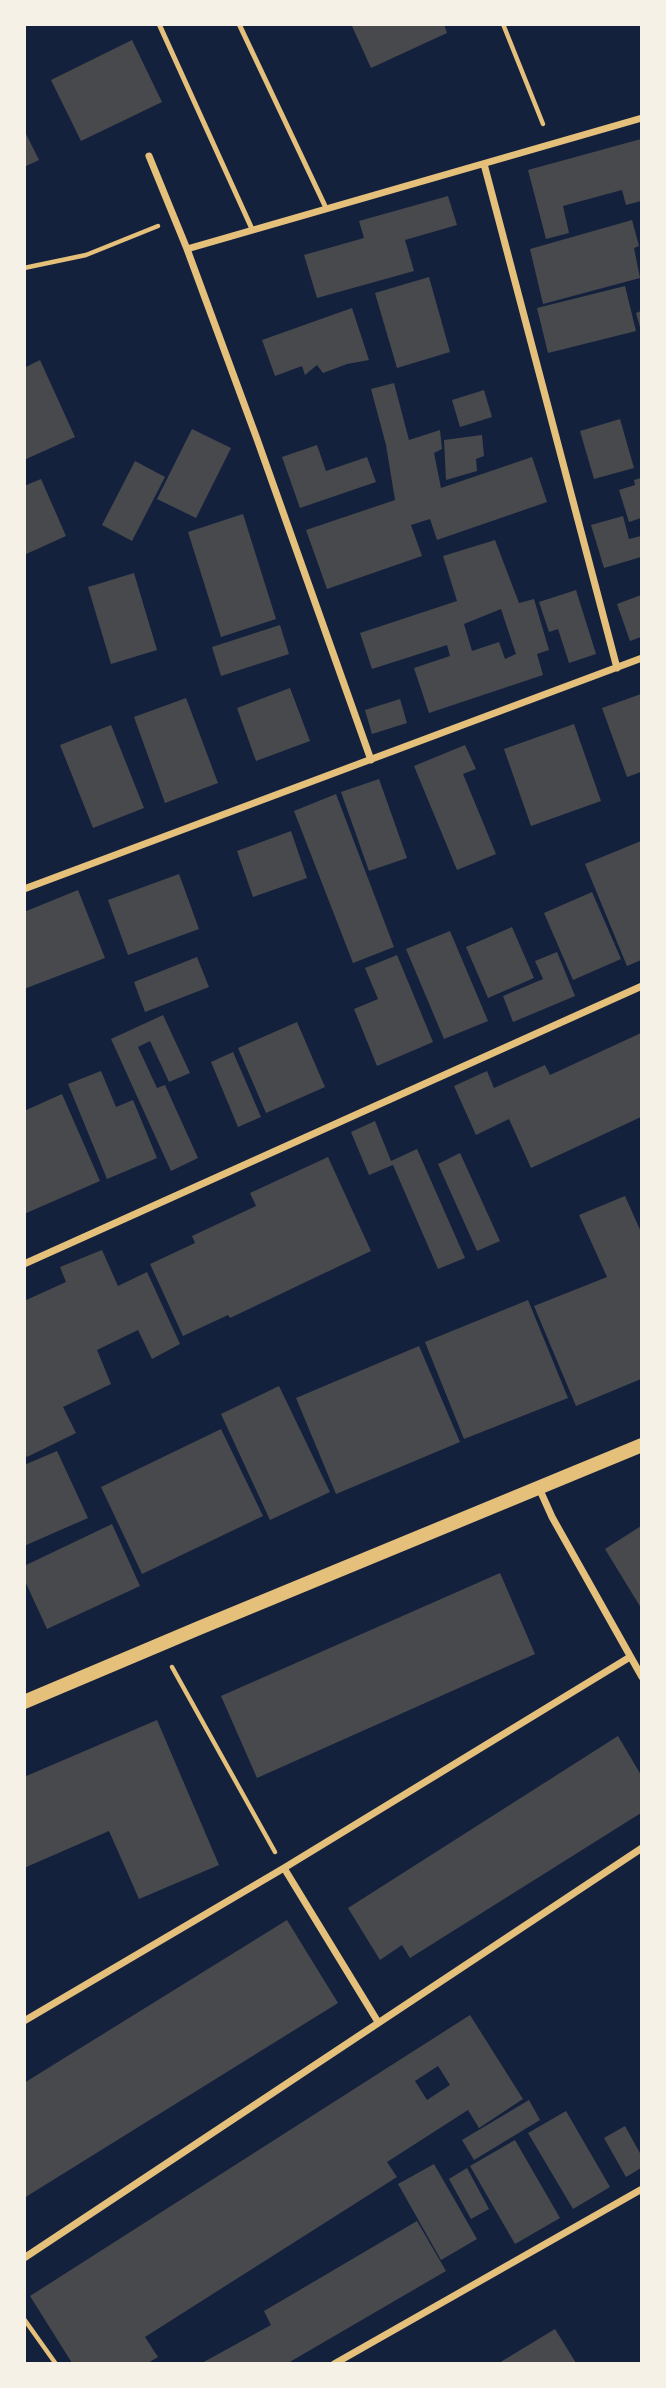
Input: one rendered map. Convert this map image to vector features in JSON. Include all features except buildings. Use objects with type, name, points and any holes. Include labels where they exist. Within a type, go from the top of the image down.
[{"type":"main road","points":[[26,1698],[642,1445]]},
{"type":"street","points":[[187,249],[642,118]]},
{"type":"street","points":[[149,156],[187,249],[370,760]]},
{"type":"street","points":[[484,164],[617,668]]},
{"type":"street","points":[[24,889],[642,658]]},
{"type":"street","points":[[24,1264],[642,986]]},
{"type":"street","points":[[539,1489],[642,1677]]},
{"type":"street","points":[[24,2021],[284,1868],[630,1657]]},
{"type":"street","points":[[24,2258],[642,1848]]},
{"type":"street","points":[[284,1868],[378,2022]]},
{"type":"street","points":[[334,2364],[642,2189]]},
{"type":"lane","points":[[159,24],[252,229]]},
{"type":"lane","points":[[239,24],[326,208]]},
{"type":"path","points":[[503,24],[552,145]]},
{"type":"path","points":[[24,268],[86,255],[174,218]]},
{"type":"path","points":[[160,1644],[284,1868]]},
{"type":"path","points":[[24,2319],[56,2364]]}]
